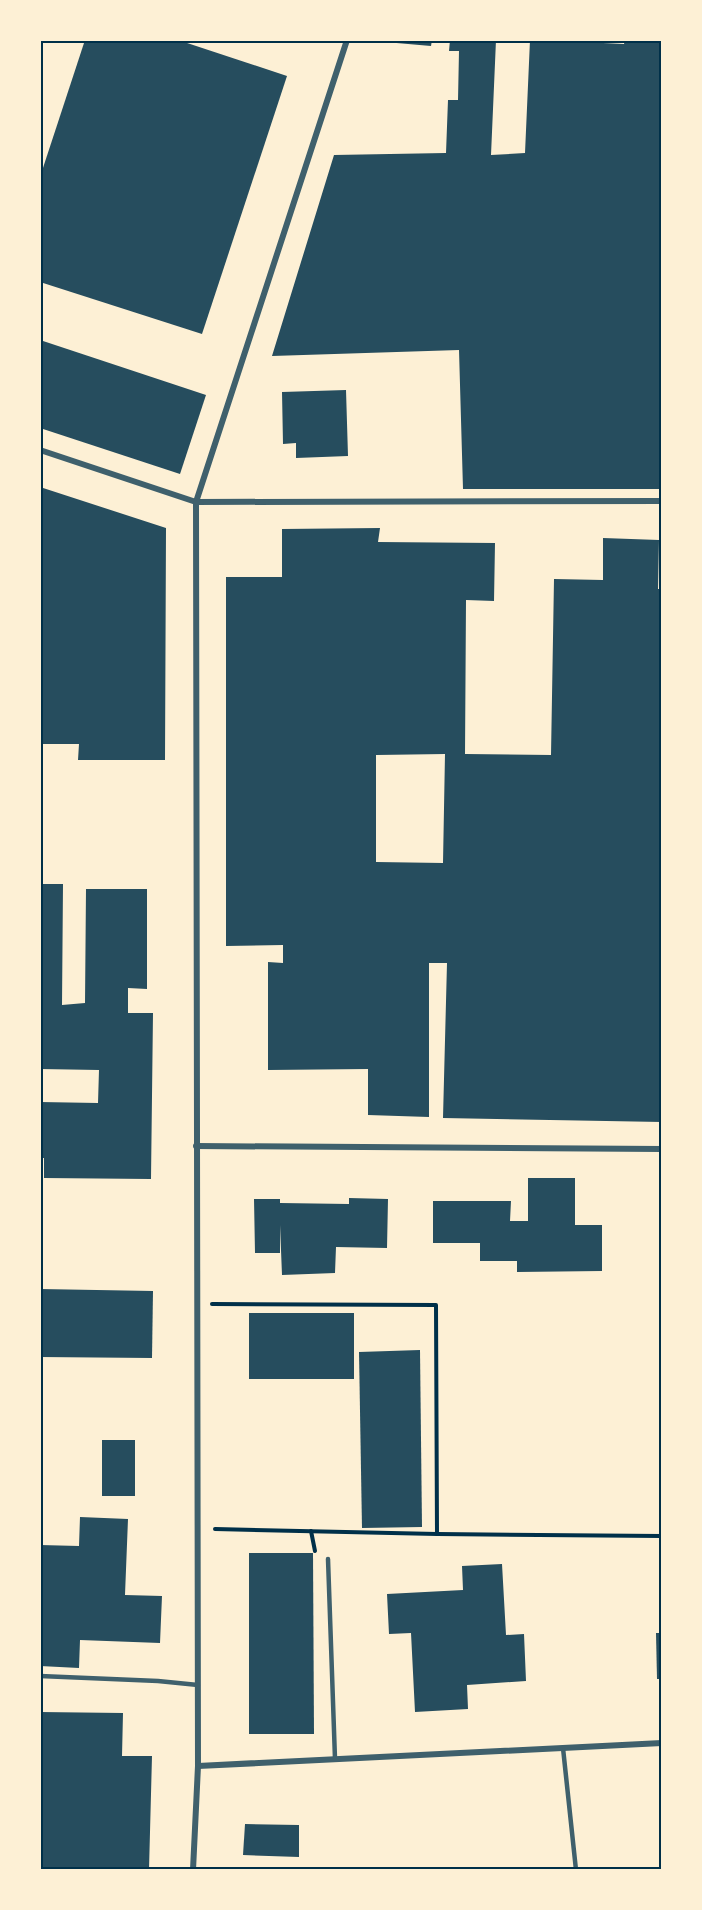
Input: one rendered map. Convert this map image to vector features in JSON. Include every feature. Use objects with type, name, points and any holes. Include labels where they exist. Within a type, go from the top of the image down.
[{"type":"street","points":[[193,1869],[198,1766],[196,502],[347,40]]},
{"type":"street","points":[[40,450],[196,502],[662,501]]},
{"type":"street","points":[[196,1146],[662,1149]]},
{"type":"street","points":[[198,1766],[662,1743]]},
{"type":"lane","points":[[328,1559],[335,1759]]},
{"type":"lane","points":[[40,1676],[198,1685]]},
{"type":"lane","points":[[563,1748],[576,1869]]},
{"type":"path","points":[[196,1304],[435,1305],[437,1534]]},
{"type":"path","points":[[197,1528],[437,1534],[662,1536]]},
{"type":"building","points":[[85,40],[178,40],[287,76],[202,334],[40,282],[40,177]]},
{"type":"building","points":[[385,40],[432,40],[431,46],[385,42]]},
{"type":"building","points":[[450,40],[496,40],[491,155],[525,153],[530,40],[603,40],[603,43],[624,44],[625,40],[662,40],[662,489],[463,489],[459,350],[272,356],[334,155],[446,153],[448,100],[458,100],[459,51],[449,51]]},
{"type":"building","points":[[40,340],[206,395],[180,474],[40,428]]},
{"type":"building","points":[[346,390],[348,456],[296,458],[296,443],[283,444],[282,392]]},
{"type":"building","points":[[40,487],[166,528],[165,760],[78,760],[79,744],[40,744]]},
{"type":"building","points":[[380,528],[378,542],[495,543],[494,601],[466,600],[465,754],[551,755],[554,579],[603,580],[603,538],[659,540],[658,589],[662,589],[662,1122],[443,1118],[447,963],[429,963],[429,1117],[368,1115],[368,1069],[268,1070],[268,962],[283,963],[283,945],[226,946],[226,577],[282,577],[282,529]],"holes":[[[445,754],[443,863],[376,862],[376,755]]]},
{"type":"building","points":[[40,884],[63,884],[62,1005],[85,1003],[86,889],[147,889],[147,989],[128,988],[128,1013],[153,1013],[151,1179],[44,1178],[44,1158],[40,1158],[40,1102],[98,1103],[99,1070],[40,1069]]},
{"type":"building","points":[[528,1178],[575,1178],[575,1225],[602,1225],[602,1271],[517,1272],[517,1261],[480,1261],[480,1243],[433,1243],[433,1201],[511,1201],[510,1221],[528,1221]]},
{"type":"building","points":[[349,1198],[388,1199],[387,1248],[336,1247],[335,1273],[282,1275],[280,1225],[280,1253],[255,1253],[254,1199],[280,1199],[280,1203],[349,1204]]},
{"type":"building","points":[[40,1289],[153,1291],[152,1358],[40,1357]]},
{"type":"building","points":[[249,1313],[354,1313],[354,1379],[249,1379]]},
{"type":"building","points":[[420,1350],[422,1527],[362,1528],[359,1352]]},
{"type":"building","points":[[102,1440],[135,1440],[135,1496],[102,1496]]},
{"type":"building","points":[[80,1517],[128,1519],[125,1595],[162,1596],[160,1643],[80,1640],[79,1668],[40,1666],[40,1545],[79,1546]]},
{"type":"building","points":[[249,1553],[313,1553],[314,1734],[249,1734]]},
{"type":"building","points":[[502,1564],[506,1635],[524,1634],[526,1681],[467,1685],[468,1709],[415,1712],[411,1633],[389,1634],[387,1594],[463,1590],[462,1566]]},
{"type":"building","points":[[656,1633],[662,1633],[662,1679],[657,1679]]},
{"type":"building","points":[[40,1712],[123,1713],[122,1756],[152,1756],[149,1870],[40,1870]]},
{"type":"building","points":[[245,1824],[299,1825],[299,1857],[243,1855]]}]
